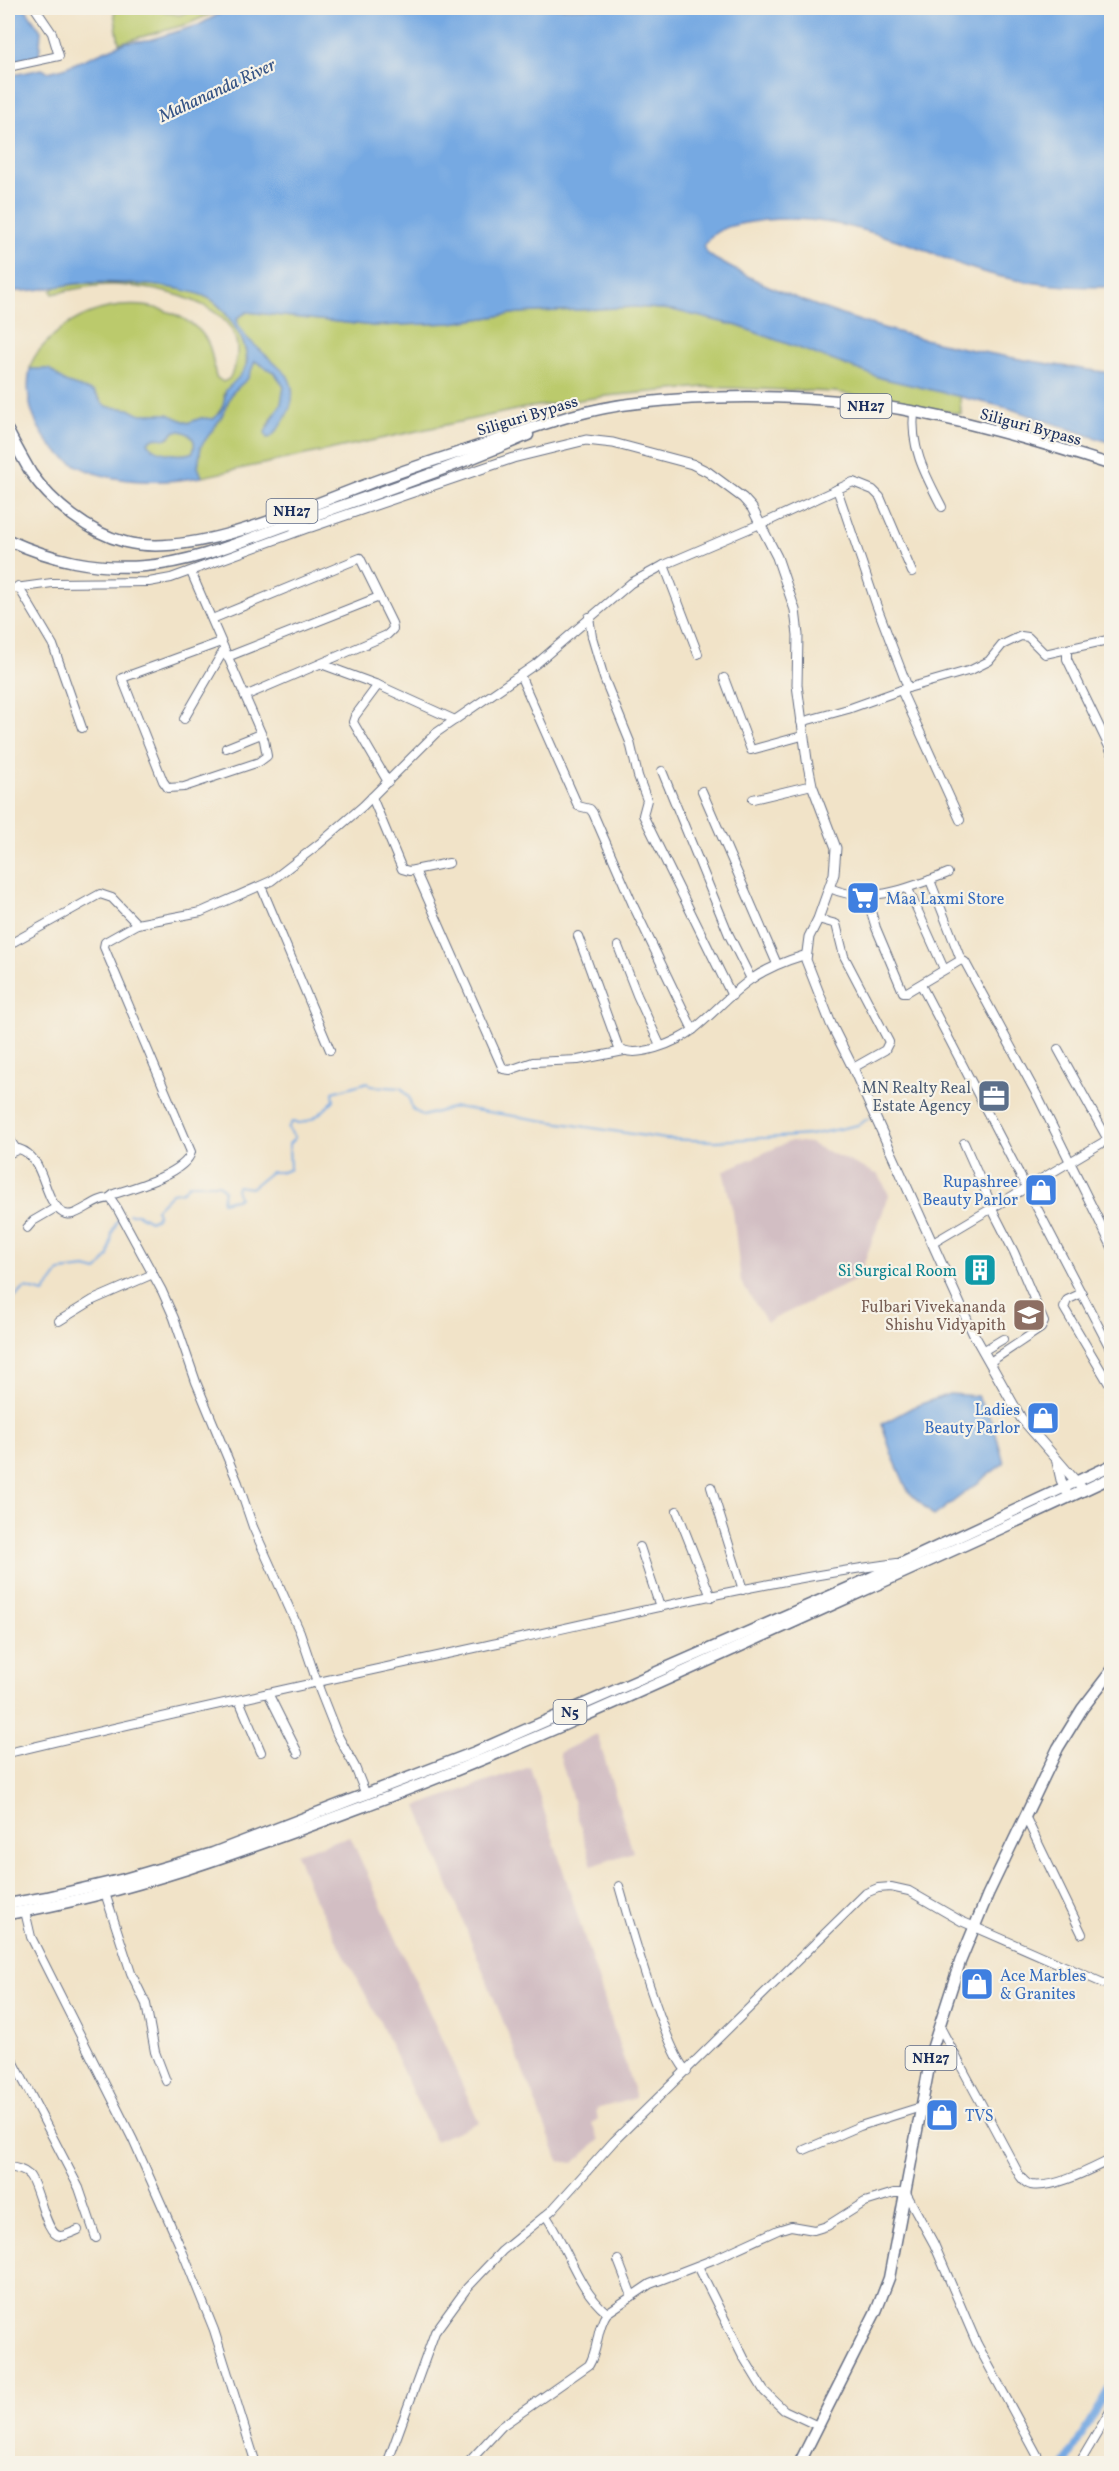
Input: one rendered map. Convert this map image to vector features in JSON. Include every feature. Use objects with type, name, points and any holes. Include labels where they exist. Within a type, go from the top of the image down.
[{"type":"highway","name":"Siliguri Bypass","points":[[8,431],[32,474],[74,516],[105,535],[125,542],[166,546],[219,536],[570,414],[663,400],[754,398],[824,401],[914,412],[1018,437],[1112,465]]},
{"type":"highway","name":"NH27","points":[[8,540],[30,550],[73,563],[143,566],[166,564],[210,552],[290,524],[499,448],[550,425],[614,407]]},
{"type":"highway","name":"N5","points":[[8,1914],[105,1893],[171,1875],[254,1848],[477,1764],[590,1716],[1066,1492],[1077,1480],[1112,1465]]},
{"type":"highway","name":"N5","points":[[8,1904],[124,1879],[213,1853],[366,1795],[581,1707],[855,1585],[901,1562],[1066,1492],[1083,1491],[1112,1477]]},
{"type":"highway","name":"NH27","points":[[799,2463],[885,2290],[895,2257],[921,2107],[939,2024],[974,1926],[1069,1728],[1112,1670]]},
{"type":"main road","points":[[290,524],[295,527],[311,527],[513,458],[586,440],[613,444],[692,464],[708,472],[743,498],[752,508],[777,557],[795,610],[798,724],[812,784],[836,848],[830,888],[809,937],[805,955],[822,1004],[983,1351],[1021,1418],[1058,1462],[1077,1480],[1083,1491]]},
{"type":"main road","points":[[1058,1462],[1066,1492]]},
{"type":"street","points":[[8,67],[59,56],[51,33],[35,8]]},
{"type":"street","points":[[914,412],[914,437],[918,455],[942,507]]},
{"type":"street","points":[[8,1154],[16,1149],[22,1149],[33,1157],[57,1207],[68,1215],[102,1199],[110,1198],[116,1193],[158,1178],[188,1159],[190,1152],[104,947],[108,940],[137,924],[201,912],[277,877],[320,844],[372,797],[436,733],[558,646],[631,583],[664,564],[853,482],[876,492],[888,512],[912,572]]},
{"type":"street","points":[[837,489],[905,689],[960,820]]},
{"type":"street","points":[[8,589],[51,583],[149,582],[190,572],[311,527]]},
{"type":"street","points":[[212,618],[360,558],[392,623],[391,633],[245,696]]},
{"type":"street","points":[[664,564],[698,654]]},
{"type":"street","points":[[190,572],[212,618],[224,650],[261,734],[267,756],[259,762],[172,790],[165,786],[122,678],[224,650],[379,597]]},
{"type":"street","points":[[18,586],[53,645],[82,728]]},
{"type":"street","points":[[589,617],[592,637],[604,678],[630,742],[638,776],[647,800],[643,815],[732,996]]},
{"type":"street","points":[[798,724],[986,664],[1000,647],[1021,636],[1028,637],[1045,654],[1112,639]]},
{"type":"street","points":[[184,720],[224,650]]},
{"type":"street","points":[[1067,650],[1067,659],[1112,753]]},
{"type":"street","points":[[321,664],[378,685],[455,720]]},
{"type":"street","points":[[520,675],[570,791],[578,806],[590,809],[593,813],[621,879],[693,1030]]},
{"type":"street","points":[[724,678],[751,750],[802,736]]},
{"type":"street","points":[[378,685],[353,722],[388,782]]},
{"type":"street","points":[[226,748],[261,734]]},
{"type":"street","points":[[662,771],[729,935],[751,980]]},
{"type":"street","points":[[753,799],[812,784]]},
{"type":"street","points":[[702,791],[777,964]]},
{"type":"street","points":[[372,797],[402,869],[409,872],[449,863]]},
{"type":"street","points":[[415,870],[503,1070],[510,1070],[533,1062],[578,1060],[624,1051],[645,1051],[693,1030],[751,980],[777,964],[805,955]]},
{"type":"street","points":[[830,888],[866,895],[908,889],[948,873]]},
{"type":"street","points":[[930,880],[961,960],[965,962],[1038,1097],[1112,1247]]},
{"type":"street","points":[[261,886],[330,1050]]},
{"type":"street","points":[[908,889],[944,969]]},
{"type":"street","points":[[8,945],[100,894],[112,898],[137,924]]},
{"type":"street","points":[[866,895],[876,928],[902,990],[908,992],[961,960]]},
{"type":"street","points":[[818,919],[836,924],[844,956],[889,1042],[885,1050],[853,1068]]},
{"type":"street","points":[[578,936],[612,1032],[618,1046],[624,1051]]},
{"type":"street","points":[[618,946],[660,1045]]},
{"type":"street","points":[[921,985],[1112,1352]]},
{"type":"street","points":[[933,1243],[1110,1141],[1058,1049]]},
{"type":"street","points":[[8,1137],[16,1149]]},
{"type":"street","points":[[964,1143],[1044,1322],[1041,1328],[990,1362]]},
{"type":"street","points":[[110,1198],[153,1274],[174,1318],[196,1382],[238,1483],[253,1527],[300,1632],[317,1683],[366,1795]]},
{"type":"street","points":[[27,1228],[33,1221],[57,1207]]},
{"type":"street","points":[[59,1321],[93,1300],[153,1274]]},
{"type":"street","points":[[1082,1293],[1067,1300],[1064,1308],[1112,1389]]},
{"type":"street","points":[[1103,1337],[1112,1333]]},
{"type":"street","points":[[983,1351],[1003,1339]]},
{"type":"street","points":[[711,1487],[743,1590]]},
{"type":"street","points":[[677,1511],[711,1596]]},
{"type":"street","points":[[640,1547],[660,1607]]},
{"type":"street","points":[[8,1753],[81,1734],[711,1596],[837,1571],[901,1562]]},
{"type":"street","points":[[268,1693],[298,1752]]},
{"type":"street","points":[[239,1700],[261,1752]]},
{"type":"street","points":[[1025,1816],[1082,1934]]},
{"type":"street","points":[[619,1886],[677,2059],[687,2071]]},
{"type":"street","points":[[387,2463],[431,2342],[446,2314],[502,2251],[546,2216],[614,2141],[866,1893],[878,1888],[900,1888],[974,1926],[1112,1987]]},
{"type":"street","points":[[105,1893],[131,1973],[146,2004],[155,2052],[166,2081]]},
{"type":"street","points":[[25,1911],[31,1937],[133,2140],[202,2298],[256,2463]]},
{"type":"street","points":[[939,2024],[1020,2176],[1026,2183],[1036,2185],[1055,2182],[1072,2177],[1112,2158]]},
{"type":"street","points":[[8,2051],[75,2180],[96,2238]]},
{"type":"street","points":[[804,2150],[860,2126],[921,2107]]},
{"type":"street","points":[[8,2167],[21,2170],[30,2176],[46,2218],[55,2234],[59,2236],[78,2230]]},
{"type":"street","points":[[467,2463],[502,2426],[589,2365],[596,2350],[602,2319],[607,2313],[650,2284],[778,2230],[791,2226],[814,2230],[827,2226],[865,2202],[894,2193],[906,2193],[934,2244],[977,2344],[1042,2463]]},
{"type":"street","points":[[546,2216],[560,2236],[584,2288],[597,2305],[607,2313]]},
{"type":"street","points":[[618,2260],[632,2296]]},
{"type":"street","points":[[698,2265],[744,2358],[764,2391],[784,2410],[818,2426]]},
{"type":"street","points":[[1079,2463],[1112,2408]]},
{"type":"shaded area","points":[[791,1141],[809,1143],[879,1175],[889,1195],[858,1279],[767,1322],[741,1282],[733,1212],[723,1171]]},
{"type":"shaded area","points":[[597,1734],[633,1852],[592,1866],[559,1753]]},
{"type":"shaded area","points":[[530,1767],[636,2098],[596,2109],[598,2119],[592,2123],[599,2140],[574,2163],[559,2161],[417,1806]]},
{"type":"shaded area","points":[[350,1836],[479,2122],[435,2141],[378,2018],[312,1894],[296,1853]]},
{"type":"green space","points":[[117,8],[152,8],[179,15],[197,8],[224,8],[188,24],[119,43],[114,12]]},
{"type":"green space","points":[[87,283],[150,285],[183,289],[210,299],[223,310],[241,339],[246,354],[246,364],[241,377],[224,394],[225,403],[214,419],[201,418],[188,423],[168,414],[138,414],[129,409],[109,407],[103,404],[98,396],[65,382],[49,369],[30,369],[34,358],[44,345],[62,328],[80,317],[121,306],[142,306],[162,310],[182,318],[199,330],[207,341],[216,377],[223,382],[229,379],[237,354],[234,334],[222,318],[203,305],[181,296],[133,286],[97,286],[53,294],[51,291],[58,286]]},
{"type":"green space","points":[[635,307],[673,310],[738,326],[881,378],[960,396],[961,414],[835,392],[705,387],[607,396],[525,408],[202,477],[198,467],[201,446],[221,418],[232,393],[248,378],[255,361],[275,373],[284,387],[281,404],[267,426],[274,434],[291,403],[293,392],[284,373],[243,334],[240,328],[237,318],[247,312],[374,326],[451,323],[518,313]]},
{"type":"green space","points":[[175,431],[191,436],[194,443],[193,452],[170,454],[157,451],[149,445],[148,442],[153,438],[169,438]]},
{"type":"water","points":[[8,8],[25,8],[41,31],[39,57],[8,64]]},
{"type":"water","name":"Mahananda River","points":[[230,8],[1111,8],[1111,287],[1075,287],[1002,277],[961,265],[877,234],[812,220],[767,220],[745,223],[716,232],[704,246],[707,253],[715,259],[761,283],[858,320],[958,347],[1111,373],[1111,443],[1008,408],[881,378],[738,326],[673,310],[635,307],[518,313],[451,323],[374,326],[247,312],[237,318],[238,325],[246,337],[287,375],[291,383],[290,408],[287,416],[271,437],[267,438],[265,432],[281,404],[284,387],[275,373],[255,361],[248,378],[232,393],[221,418],[201,446],[198,467],[202,477],[180,480],[134,480],[89,471],[69,461],[52,447],[39,428],[29,399],[30,369],[49,369],[65,382],[94,392],[103,404],[109,407],[129,409],[138,414],[168,414],[188,423],[201,418],[214,419],[218,415],[226,390],[246,366],[247,354],[237,331],[220,307],[212,300],[186,291],[150,285],[98,283],[8,291],[8,76],[42,69],[48,72],[64,68],[126,42],[149,40],[199,25]],"holes":[[[175,431],[191,436],[194,443],[193,452],[170,454],[157,451],[149,445],[148,442],[153,438],[165,439]]]},
{"type":"water","points":[[949,1394],[977,1396],[993,1423],[1004,1463],[934,1516],[908,1491],[892,1455],[882,1424],[913,1407]]},
{"type":"waterway","points":[[129,1214],[137,1214],[150,1221],[156,1218],[158,1214],[156,1209],[172,1193],[183,1191],[189,1184],[219,1184],[224,1190],[222,1202],[239,1198],[237,1186],[251,1188],[271,1172],[283,1172],[290,1169],[289,1144],[295,1138],[288,1128],[292,1122],[304,1122],[315,1117],[334,1100],[333,1092],[368,1082],[370,1086],[401,1088],[409,1097],[412,1109],[423,1116],[455,1107],[665,1139],[716,1141],[810,1135],[858,1125],[869,1118]]},
{"type":"waterway","points":[[8,1304],[25,1288],[44,1293],[60,1271],[86,1268],[97,1271],[109,1256],[112,1233],[118,1219]]},
{"type":"waterway","points":[[1065,2464],[1112,2383]]},
{"type":"place","name":"Maa Laxmi Store","points":[[863,898]]},
{"type":"place","name":"MN Realty Real Estate Agency","points":[[994,1096]]},
{"type":"place","name":"Rupashree Beauty Parlor","points":[[1041,1190]]},
{"type":"place","name":"Si Surgical Room","points":[[980,1270]]},
{"type":"place","name":"Fulbari Vivekananda Shishu Vidyapith","points":[[1029,1315]]},
{"type":"place","name":"Ladies Beauty Parlor","points":[[1043,1418]]},
{"type":"place","name":"Ace Marbles & Granites","points":[[977,1984]]},
{"type":"place","name":"TVS","points":[[942,2115]]}]
